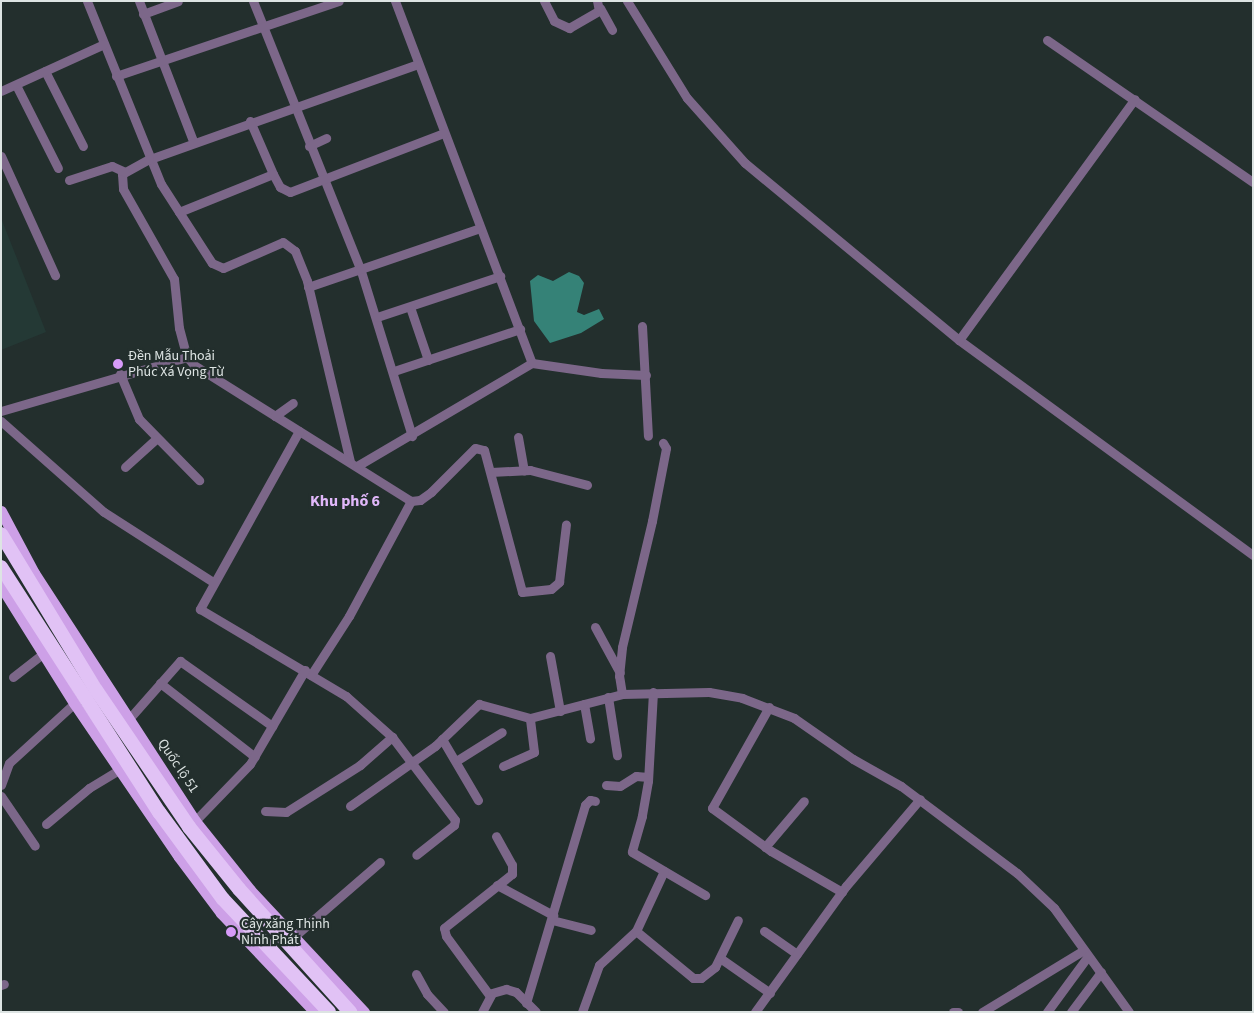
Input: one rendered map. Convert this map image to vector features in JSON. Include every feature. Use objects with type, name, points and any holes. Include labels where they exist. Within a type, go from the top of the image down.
[{"type":"highway","name":"Quốc lộ 51","points":[[1,534],[89,693],[141,793],[223,899],[329,1012]]},
{"type":"highway","name":"Quốc lộ 51","points":[[1,568],[89,693],[192,824],[350,1012]]},
{"type":"main road","name":"Quốc lộ 51","points":[[1,511],[34,573],[89,693],[119,770],[141,793],[221,913],[314,1012]]},
{"type":"main road","name":"Quốc lộ 51","points":[[1,586],[42,654],[89,693],[128,720],[192,824]]},
{"type":"main road","name":"Quốc lộ 51","points":[[290,940],[364,1012]]},
{"type":"street","points":[[87,1],[149,159],[179,212],[217,267],[232,264],[283,242],[294,251],[308,287],[353,464]]},
{"type":"street","points":[[139,1],[193,141]]},
{"type":"street","points":[[143,14],[178,1]]},
{"type":"street","points":[[253,1],[292,106],[360,268],[394,371],[412,436]]},
{"type":"street","points":[[116,76],[339,1]]},
{"type":"street","points":[[395,1],[532,363]]},
{"type":"street","points":[[544,1],[554,21],[565,28],[599,5],[612,30]]},
{"type":"street","points":[[628,1],[687,98],[745,163],[958,340],[1253,555]]},
{"type":"street","points":[[1047,40],[1253,182]]},
{"type":"street","points":[[1,91],[104,44]]},
{"type":"street","points":[[418,64],[193,141],[149,159],[125,172],[120,180],[123,189],[174,280],[179,328],[187,357],[204,372],[411,501],[420,500],[431,492],[475,448],[484,450],[522,592],[551,588],[559,582],[566,524]]},
{"type":"street","points":[[45,71],[83,146]]},
{"type":"street","points":[[16,85],[58,168]]},
{"type":"street","points":[[958,340],[1135,99]]},
{"type":"street","points":[[250,121],[280,186],[290,192],[322,178],[444,133]]},
{"type":"street","points":[[309,146],[326,138]]},
{"type":"street","points":[[1,156],[55,275]]},
{"type":"street","points":[[69,180],[112,166],[125,172]]},
{"type":"street","points":[[179,212],[274,174]]},
{"type":"street","points":[[308,287],[480,228]]},
{"type":"street","points":[[377,317],[500,276]]},
{"type":"street","points":[[410,307],[428,360]]},
{"type":"street","points":[[642,326],[648,436]]},
{"type":"street","points":[[394,371],[520,329]]},
{"type":"street","points":[[1,411],[120,374],[187,357]]},
{"type":"street","points":[[353,464],[412,436],[532,363],[601,373],[646,375]]},
{"type":"street","points":[[120,374],[135,413],[199,480]]},
{"type":"street","points":[[275,416],[293,403]]},
{"type":"street","points":[[1,421],[104,512],[213,582]]},
{"type":"street","points":[[299,430],[199,607],[201,611],[346,696],[392,737],[413,762],[455,823],[416,855]]},
{"type":"street","points":[[518,437],[524,470]]},
{"type":"street","points":[[125,467],[157,438]]},
{"type":"street","points":[[622,694],[620,673],[629,612],[661,476],[666,448],[663,443]]},
{"type":"street","points":[[491,472],[524,470],[587,485]]},
{"type":"street","points":[[192,824],[255,757],[272,726],[308,672],[346,621],[411,501]]},
{"type":"street","points":[[595,627],[620,673]]},
{"type":"street","points":[[13,676],[42,654]]},
{"type":"street","points":[[550,656],[560,711]]},
{"type":"street","points":[[128,720],[180,661],[272,726]]},
{"type":"street","points":[[160,683],[255,757]]},
{"type":"street","points":[[652,692],[648,777],[642,816],[632,852],[705,895]]},
{"type":"street","points":[[350,806],[413,762],[442,739],[479,704],[530,718],[622,694],[709,692],[769,707],[794,718],[853,760],[920,799],[1023,879],[1054,908],[1129,1012]]},
{"type":"street","points":[[1,785],[3,771],[9,763],[89,693]]},
{"type":"street","points":[[608,697],[617,754]]},
{"type":"street","points":[[584,704],[590,738]]},
{"type":"street","points":[[769,707],[712,808],[766,847],[842,892]]},
{"type":"street","points":[[503,766],[534,752],[530,718]]},
{"type":"street","points":[[456,761],[502,732]]},
{"type":"street","points":[[265,811],[286,812],[360,765],[392,737]]},
{"type":"street","points":[[442,739],[478,800]]},
{"type":"street","points":[[46,824],[89,788],[119,770]]},
{"type":"street","points":[[606,785],[620,786],[636,776],[648,777]]},
{"type":"street","points":[[1,796],[35,846]]},
{"type":"street","points":[[755,1012],[770,994],[842,892],[920,799]]},
{"type":"street","points":[[526,1003],[584,805],[590,800],[595,802]]},
{"type":"street","points":[[766,847],[804,801]]},
{"type":"street","points":[[490,996],[446,936],[444,928],[497,885],[513,869],[496,836]]},
{"type":"street","points":[[290,940],[380,862]]},
{"type":"street","points":[[582,1012],[599,965],[636,931],[664,871]]},
{"type":"street","points":[[497,885],[552,917],[592,930]]},
{"type":"street","points":[[636,931],[693,978],[708,975],[720,958],[738,920]]},
{"type":"street","points":[[764,931],[797,954]]},
{"type":"street","points":[[982,1012],[1086,953]]},
{"type":"street","points":[[1047,1012],[1086,953]]},
{"type":"street","points":[[720,958],[770,994]]},
{"type":"street","points":[[1071,1012],[1101,972]]},
{"type":"street","points":[[416,974],[427,994],[444,1012]]},
{"type":"street","points":[[482,1012],[490,996],[506,989],[516,992],[536,1012]]},
{"type":"street","points":[[953,1012],[958,1012]]},
{"type":"shaded area","points":[[1,218],[46,332],[1,350]]},
{"type":"shaded area","points":[[569,272],[579,276],[584,283],[577,312],[584,315],[599,309],[604,319],[581,333],[550,343],[534,321],[530,281],[538,275],[553,281]]},
{"type":"place","name":"Đền Mẫu Thoải Phúc Xá Vọng Từ","points":[[118,364]]},
{"type":"place","name":"Cây xăng Thịnh Ninh Phát","points":[[231,932]]},
{"type":"district","name":"Khu phố 6","points":[[345,501]]}]
